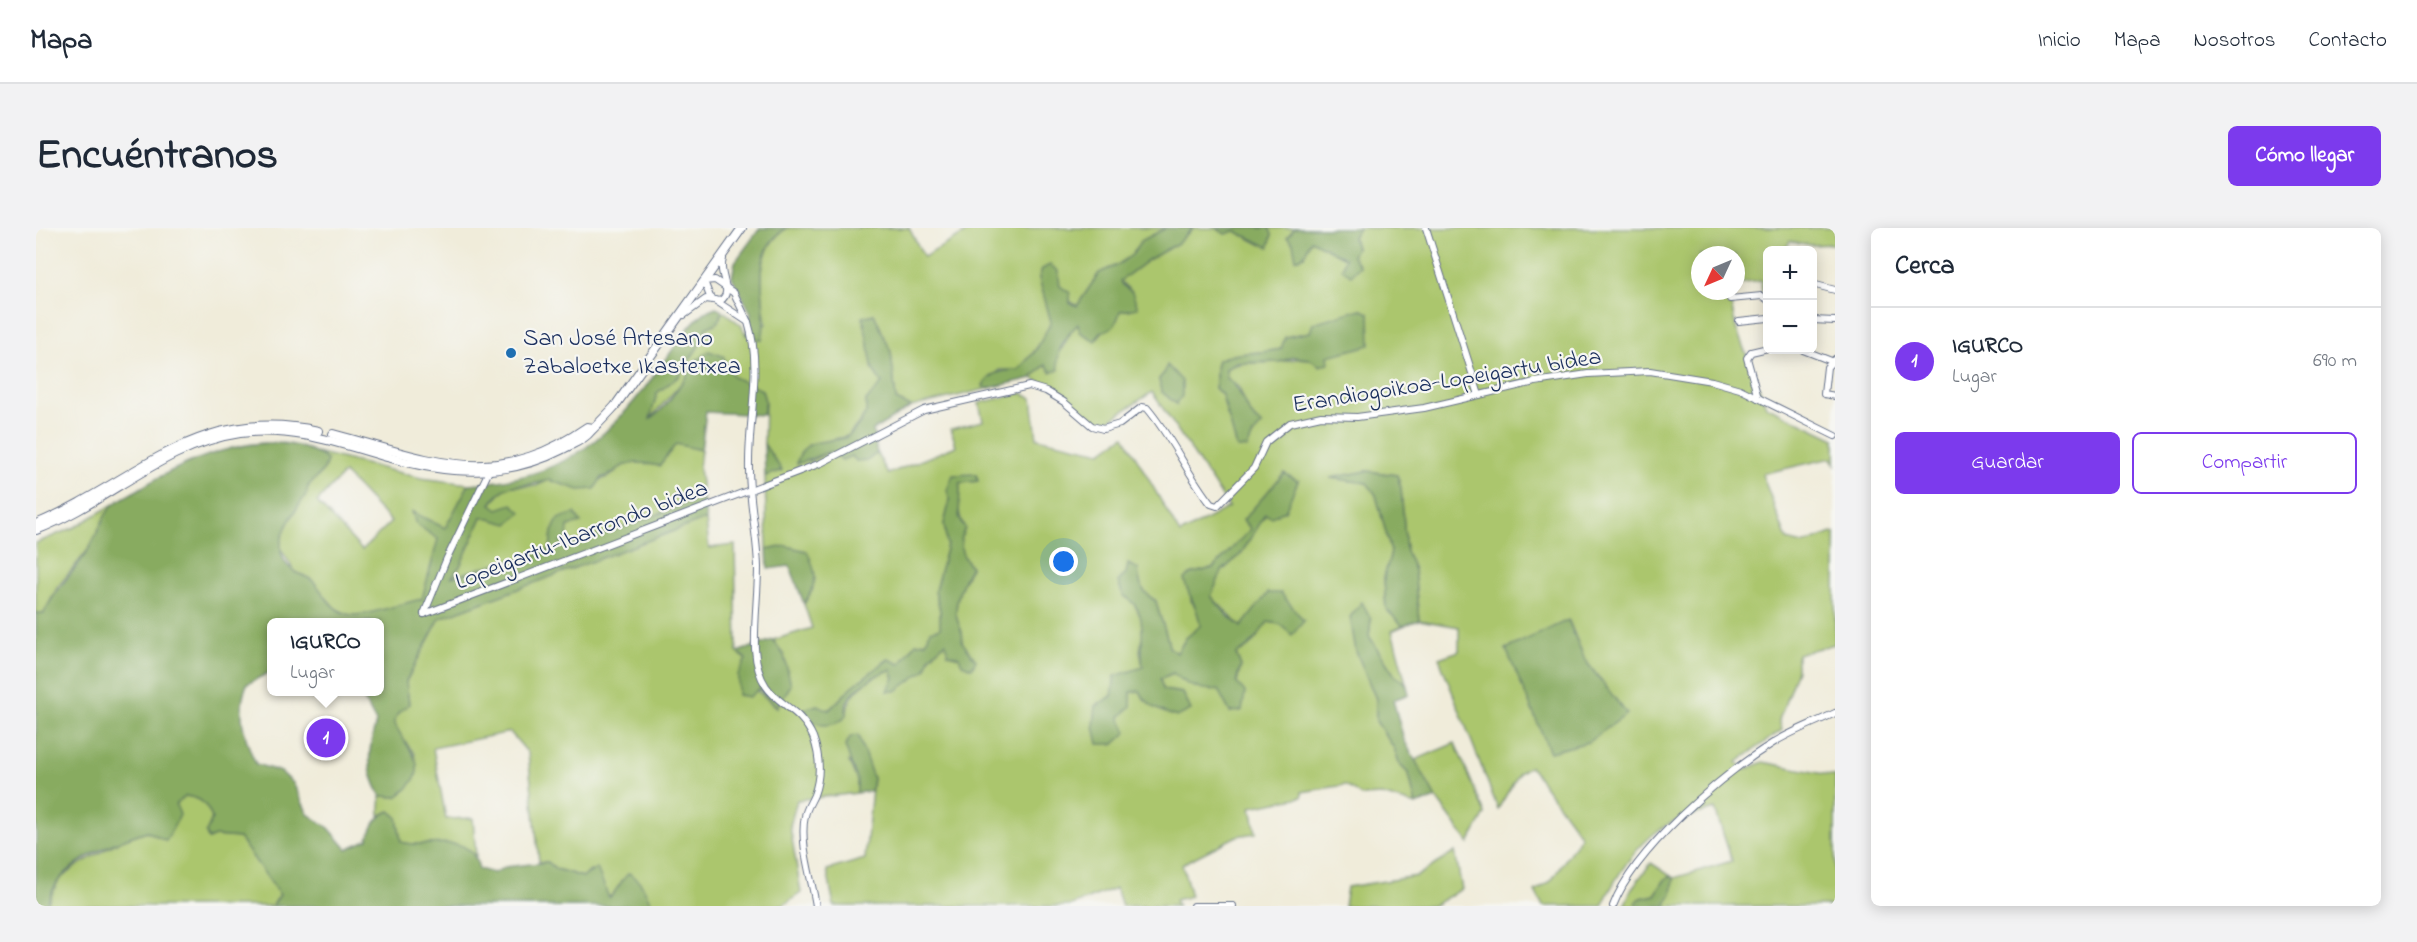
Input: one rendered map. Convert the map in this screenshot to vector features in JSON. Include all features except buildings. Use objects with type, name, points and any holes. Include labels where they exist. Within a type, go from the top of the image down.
[{"type":"main road","points":[[36,530],[85,507],[177,452],[211,439],[241,433],[277,432],[314,435],[425,467],[466,472],[489,471],[527,464],[550,455],[591,432],[615,406],[633,384],[672,325],[742,228]]},
{"type":"main road","points":[[36,524],[80,503],[157,456],[217,431],[253,426],[304,428],[426,461],[471,466],[501,464],[526,458],[548,450],[587,427],[593,428]]},
{"type":"street","points":[[1426,228],[1479,395]]},
{"type":"street","points":[[715,301],[725,298],[727,291],[720,267],[726,250]]},
{"type":"street","points":[[715,301],[705,290],[704,281],[715,280],[734,293],[752,335],[754,366],[748,465],[758,565],[755,648],[759,672],[768,691],[801,720],[812,735],[818,751],[819,771],[815,792],[805,816],[806,847],[816,906]]},
{"type":"street","points":[[1817,285],[1835,290]]},
{"type":"street","points":[[1745,298],[1763,297]]},
{"type":"street","points":[[672,325],[706,298],[715,301],[748,322]]},
{"type":"street","points":[[1739,321],[1763,318]]},
{"type":"street","points":[[1817,320],[1835,321]]},
{"type":"street","points":[[1758,398],[1747,358],[1751,352],[1763,349]]},
{"type":"street","points":[[1817,354],[1834,361],[1827,367],[1824,394],[1835,396]]},
{"type":"street","name":"Erandiogoikoa-Lopeigartu bidea","points":[[751,489],[821,463],[924,410],[1029,386],[1046,391],[1064,402],[1092,426],[1103,429],[1120,424],[1142,407],[1147,408],[1186,463],[1206,499],[1217,506],[1254,468],[1266,442],[1290,423],[1322,416],[1357,417],[1424,408],[1535,382],[1588,374],[1650,370],[1712,381],[1740,389],[1835,436]]},
{"type":"street","name":"Lopeigartu-Ibarrondo bidea","points":[[489,471],[447,558],[424,614],[751,489]]},
{"type":"street","points":[[1612,906],[1625,881],[1650,849],[1702,798],[1773,743],[1835,713]]},
{"type":"street","points":[[1194,906],[1233,906]]},
{"type":"green space","points":[[760,228],[787,228],[774,239],[766,251],[762,280],[764,325],[762,340],[746,335],[751,313],[732,277],[735,262]]},
{"type":"green space","points":[[787,228],[909,228],[924,257],[974,228],[1166,228],[1141,241],[1132,255],[1099,273],[1077,306],[1039,278],[1052,322],[1037,348],[1023,365],[1018,370],[1000,370],[983,385],[986,389],[911,407],[896,400],[891,352],[874,314],[864,317],[873,370],[883,383],[866,401],[867,413],[848,436],[808,445],[808,462],[831,451],[842,460],[852,456],[868,460],[877,453],[888,474],[956,446],[951,429],[983,421],[979,403],[1022,393],[1032,398],[1037,438],[1101,452],[1124,436],[1180,534],[1229,507],[1152,392],[1105,423],[1089,416],[1060,391],[1032,378],[1057,356],[1078,323],[1095,341],[1120,310],[1129,310],[1132,292],[1120,281],[1148,260],[1178,243],[1193,228],[1216,228],[1225,234],[1235,231],[1262,245],[1272,235],[1269,228],[1295,228],[1287,237],[1304,256],[1311,239],[1345,258],[1352,256],[1356,248],[1353,238],[1359,228],[1835,228],[1835,244],[1810,245],[1790,241],[1787,246],[1763,246],[1763,291],[1761,281],[1745,283],[1745,246],[1691,246],[1691,300],[1730,300],[1736,328],[1766,406],[1835,439],[1835,465],[1831,458],[1762,474],[1787,540],[1803,544],[1835,532],[1835,644],[1797,654],[1797,670],[1779,720],[1782,730],[1737,762],[1745,770],[1763,762],[1835,776],[1835,906],[1665,906],[1672,893],[1674,878],[1732,861],[1715,809],[1674,822],[1652,835],[1627,863],[1602,906],[1543,906],[1535,891],[1551,881],[1581,836],[1530,766],[1519,773],[1498,809],[1439,658],[1459,651],[1459,627],[1419,620],[1414,570],[1406,551],[1401,488],[1397,475],[1367,471],[1332,478],[1368,483],[1376,495],[1391,552],[1384,578],[1386,609],[1403,626],[1392,631],[1406,683],[1395,676],[1369,636],[1371,619],[1356,651],[1376,699],[1376,721],[1394,748],[1400,765],[1409,774],[1416,805],[1382,795],[1361,796],[1345,785],[1302,792],[1302,797],[1251,807],[1256,833],[1237,836],[1182,864],[1191,896],[1175,900],[1178,906],[1122,906],[1116,888],[1069,906],[834,906],[827,870],[865,859],[873,778],[849,762],[857,780],[857,793],[797,800],[790,826],[801,893],[782,906],[653,906],[640,882],[622,880],[619,889],[608,898],[599,876],[590,871],[584,877],[556,869],[548,862],[539,862],[528,753],[510,732],[433,748],[446,819],[473,818],[476,856],[457,845],[421,845],[401,842],[397,817],[390,811],[379,816],[381,796],[397,797],[415,754],[399,735],[394,722],[398,713],[409,704],[406,682],[440,618],[706,519],[709,548],[735,545],[737,651],[746,659],[738,675],[777,707],[784,655],[773,640],[812,628],[804,604],[813,589],[786,546],[767,550],[765,476],[781,471],[764,444],[765,401],[762,390],[733,377],[723,356],[697,359],[686,378],[649,420],[657,393],[679,376],[704,338],[706,328],[717,323],[723,311],[741,325],[746,335],[766,324],[762,271],[769,247]],"holes":[[[1311,332],[1309,359],[1244,363],[1226,369],[1227,378],[1239,388],[1252,418],[1227,415],[1222,395],[1215,388],[1218,360],[1233,355],[1281,349],[1286,337]],[[1165,372],[1176,404],[1161,391],[1159,379]],[[976,474],[978,481],[960,483],[959,512],[965,528],[961,539],[961,549],[971,567],[962,585],[956,606],[962,642],[946,642],[929,657],[894,678],[891,670],[868,681],[851,699],[847,714],[805,710],[817,705],[829,710],[853,686],[888,659],[900,664],[941,628],[940,610],[935,591],[947,545],[944,524],[950,500],[947,490]],[[1298,481],[1290,496],[1266,514],[1241,554],[1222,571],[1211,596],[1242,628],[1268,593],[1279,624],[1268,622],[1251,644],[1236,654],[1241,666],[1230,712],[1218,689],[1194,687],[1173,673],[1160,679],[1163,690],[1183,693],[1190,710],[1145,701],[1140,691],[1131,692],[1120,717],[1096,706],[1112,696],[1143,668],[1140,650],[1144,632],[1142,619],[1133,601],[1128,564],[1138,569],[1142,588],[1156,601],[1169,647],[1177,653],[1186,638],[1200,627],[1199,611],[1191,601],[1190,574],[1213,568],[1251,529],[1243,520],[1253,510]],[[1569,621],[1585,660],[1627,714],[1506,649]]]},
{"type":"green space","points":[[1166,228],[1193,228],[1178,243],[1148,260],[1120,281],[1132,292],[1138,308],[1120,311],[1114,325],[1101,332],[1095,341],[1080,332],[1078,324],[1062,345],[1058,357],[1059,370],[1051,372],[1046,364],[1032,378],[986,389],[983,386],[990,377],[998,373],[1018,370],[1036,350],[1051,322],[1039,278],[1042,269],[1050,265],[1058,271],[1060,286],[1070,293],[1070,303],[1077,306],[1099,273],[1132,255],[1141,241]]},
{"type":"green space","points":[[1216,228],[1269,228],[1272,234],[1269,247],[1235,231],[1225,234]]},
{"type":"green space","points":[[1295,228],[1359,228],[1353,238],[1356,248],[1352,256],[1360,266],[1351,275],[1342,269],[1345,258],[1311,240],[1304,256],[1296,259],[1293,243],[1287,237]]},
{"type":"green space","points":[[716,307],[723,311],[717,323],[706,328],[704,338],[679,376],[657,393],[650,419],[666,404],[693,367],[709,351],[723,356],[733,377],[762,390],[765,401],[763,415],[706,412],[701,450],[676,444],[659,466],[643,463],[628,464],[601,478],[595,489],[579,490],[549,480],[517,485],[504,490],[491,504],[498,509],[512,504],[521,512],[508,524],[482,517],[460,566],[452,577],[505,561],[532,558],[550,549],[552,532],[558,519],[575,513],[581,523],[568,526],[567,539],[560,542],[566,547],[703,498],[706,519],[440,618],[406,681],[409,704],[398,713],[394,722],[416,760],[417,769],[409,786],[397,797],[381,796],[372,778],[370,751],[376,722],[362,696],[384,696],[384,618],[267,618],[267,674],[247,684],[242,705],[245,735],[256,764],[281,772],[293,783],[308,814],[329,828],[347,849],[368,839],[376,822],[390,811],[397,817],[401,842],[458,844],[467,848],[474,856],[479,869],[494,873],[505,867],[548,862],[556,869],[583,877],[597,868],[609,898],[629,873],[640,882],[653,906],[272,906],[280,895],[239,838],[215,836],[208,839],[206,833],[212,818],[210,813],[199,800],[186,796],[176,804],[180,815],[166,841],[147,831],[100,850],[77,864],[59,880],[46,906],[36,906],[36,613],[44,613],[88,550],[105,516],[115,503],[181,466],[232,448],[282,443],[306,449],[327,460],[324,470],[308,486],[307,493],[284,532],[281,553],[286,563],[295,572],[313,581],[339,611],[351,615],[365,614],[422,599],[438,539],[416,524],[412,512],[445,528],[469,484],[504,480],[534,473],[561,463],[584,448],[606,431],[626,410],[682,336],[708,310]]},
{"type":"green space","points":[[1360,309],[1369,313],[1370,345],[1328,356],[1329,363],[1320,366],[1309,359],[1294,357],[1279,362],[1236,363],[1226,369],[1227,378],[1238,390],[1251,414],[1262,425],[1253,435],[1247,448],[1237,448],[1222,395],[1215,388],[1218,360],[1233,355],[1281,349],[1285,337],[1310,332],[1313,323]]},
{"type":"green space","points":[[874,314],[891,352],[896,400],[911,407],[873,430],[877,453],[868,460],[856,461],[852,456],[842,460],[831,451],[797,464],[804,448],[811,444],[841,439],[851,434],[866,413],[866,401],[882,383],[873,370],[863,317]]},
{"type":"green space","points":[[1167,365],[1182,381],[1182,396],[1176,404],[1161,391],[1159,379]]},
{"type":"green space","points":[[676,444],[701,450],[699,468],[703,498],[566,547],[559,542],[568,526],[580,523],[575,513],[552,532],[550,549],[533,558],[505,561],[451,577],[460,566],[482,517],[491,519],[497,509],[491,504],[507,486],[536,486],[549,480],[571,483],[589,482],[610,476],[621,467],[635,463],[659,466]]},
{"type":"green space","points":[[764,444],[782,470],[765,476]]},
{"type":"green space","points":[[316,452],[421,478],[469,484],[445,529],[413,512],[416,524],[439,538],[423,599],[362,616],[349,615],[335,608],[309,578],[294,571],[280,548],[279,538],[308,487],[324,470],[327,460]],"holes":[[[344,473],[391,522],[362,550],[317,502]]]},
{"type":"green space","points":[[1367,471],[1397,475],[1401,488],[1406,551],[1414,570],[1419,620],[1403,626],[1386,609],[1384,578],[1391,552],[1376,495],[1367,483],[1330,478]]},
{"type":"green space","points":[[1284,473],[1298,481],[1285,511],[1271,517],[1265,514],[1241,554],[1222,571],[1211,596],[1241,627],[1268,593],[1281,593],[1304,621],[1292,635],[1279,624],[1268,622],[1251,644],[1236,654],[1241,666],[1236,682],[1245,692],[1242,711],[1230,712],[1218,690],[1194,686],[1173,673],[1160,679],[1163,690],[1183,693],[1191,710],[1177,717],[1151,705],[1140,691],[1131,692],[1131,706],[1120,717],[1127,732],[1114,744],[1098,744],[1094,726],[1096,706],[1112,696],[1115,676],[1143,667],[1141,618],[1132,602],[1123,595],[1118,582],[1126,573],[1128,564],[1138,569],[1142,588],[1156,601],[1169,647],[1177,653],[1186,638],[1200,626],[1198,613],[1184,579],[1190,574],[1213,568],[1251,529],[1243,520]]},
{"type":"green space","points":[[976,474],[978,481],[960,483],[959,518],[965,528],[961,539],[961,549],[971,567],[956,606],[962,642],[976,660],[972,668],[962,664],[959,657],[948,654],[945,643],[930,657],[926,669],[896,691],[887,691],[894,678],[891,670],[872,678],[854,692],[847,703],[846,714],[842,720],[825,725],[810,719],[804,709],[817,705],[829,710],[853,686],[889,659],[900,664],[916,643],[926,642],[930,631],[940,628],[940,610],[935,591],[947,545],[944,524],[950,500],[947,490],[953,475]]},
{"type":"green space","points":[[112,505],[88,550],[57,588],[44,613],[36,613],[36,543],[75,527]]},
{"type":"green space","points":[[786,546],[807,551],[813,566],[814,584],[804,604],[790,566],[768,569],[767,550]]},
{"type":"green space","points":[[1362,602],[1371,619],[1369,636],[1395,676],[1406,683],[1409,694],[1393,700],[1404,740],[1436,798],[1416,805],[1409,774],[1400,765],[1394,748],[1376,721],[1376,699],[1356,651],[1350,617]]},
{"type":"green space","points":[[1568,620],[1585,660],[1627,714],[1588,742],[1550,752],[1506,649]]},
{"type":"green space","points":[[773,640],[784,655],[791,685],[777,707],[759,689],[749,697],[738,695],[738,675],[746,659],[737,652]]},
{"type":"green space","points":[[858,735],[873,778],[871,791],[857,793],[857,780],[845,746],[851,736]]},
{"type":"green space","points":[[1455,743],[1485,814],[1469,843],[1436,798],[1415,760]]},
{"type":"green space","points":[[186,796],[199,800],[210,813],[212,818],[206,833],[208,839],[215,836],[240,838],[280,895],[272,906],[46,906],[59,880],[75,867],[121,840],[147,831],[166,841],[176,804]]},
{"type":"green space","points":[[1455,852],[1462,889],[1432,906],[1344,906],[1347,887],[1417,876]]},
{"type":"green space","points":[[1651,863],[1671,876],[1666,878],[1655,895],[1641,898],[1636,903],[1640,906],[1624,906],[1632,888]]},
{"type":"green space","points":[[1671,876],[1674,878],[1672,893],[1665,906],[1640,906],[1635,903],[1641,898],[1655,895],[1666,878]]},
{"type":"place","name":"San José Artesano Zabaloetxe Ikastetxea","points":[[511,353]]},
{"type":"place","name":"IGURCO","points":[[326,738]]}]
